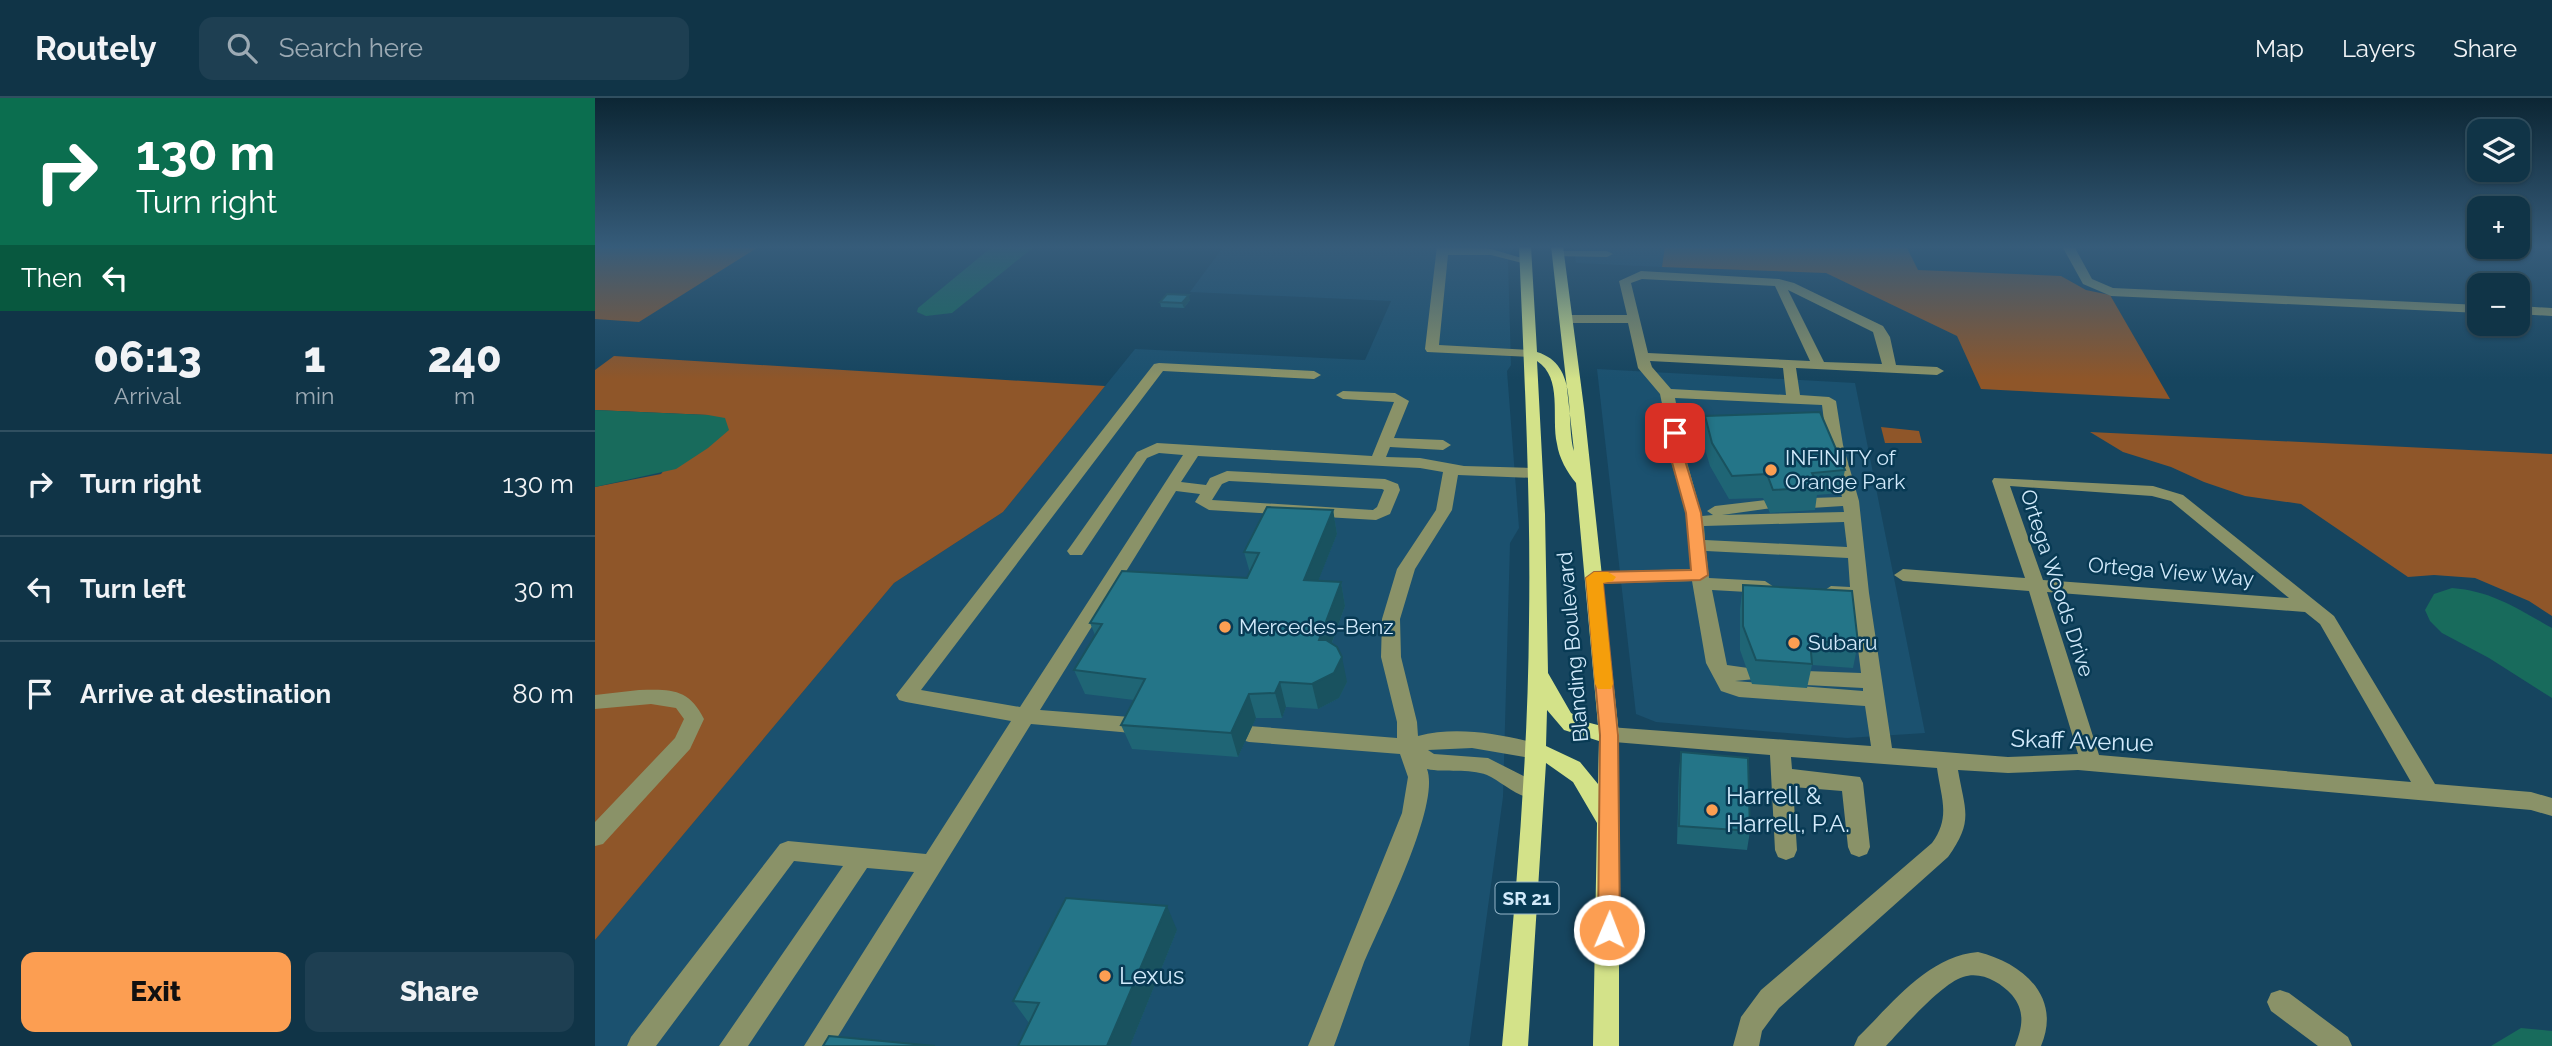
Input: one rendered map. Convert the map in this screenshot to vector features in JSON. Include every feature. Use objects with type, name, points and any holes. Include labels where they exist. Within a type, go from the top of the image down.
[{"type":"main road","name":"Blanding Boulevard","points":[[1515,1046],[1534,791],[1538,673],[1527,290]]},
{"type":"main road","name":"Blanding Boulevard","points":[[1563,290],[1609,735],[1606,1046]]},
{"type":"main road","points":[[1529,354],[1545,357],[1557,371],[1566,454],[1584,485]]},
{"type":"main road","points":[[1538,673],[1562,720],[1577,730],[1609,735]]},
{"type":"main road","points":[[1536,751],[1561,758],[1582,775],[1609,824]]},
{"type":"street","points":[[1438,290],[1432,349],[1529,354]]},
{"type":"street","points":[[1627,290],[1645,368],[1667,393],[1675,433],[1674,444],[1694,517],[1700,579],[1719,671],[1728,686],[1739,690],[1873,690]]},
{"type":"street","points":[[1783,290],[1819,365]]},
{"type":"street","points":[[1799,290],[1878,329],[1884,337],[1890,369]]},
{"type":"street","points":[[2111,290],[2467,308]]},
{"type":"street","points":[[2530,311],[2552,312]]},
{"type":"street","points":[[1566,319],[1634,319]]},
{"type":"street","points":[[1643,357],[1937,371]]},
{"type":"street","points":[[1789,364],[1794,400]]},
{"type":"street","points":[[1143,726],[1025,716],[906,695],[1159,367],[1314,374]]},
{"type":"street","points":[[1667,393],[1829,401],[1827,428],[1835,444],[1851,509],[1883,756]]},
{"type":"street","points":[[1343,395],[1402,401],[1377,461]]},
{"type":"street","points":[[1675,433],[1741,431]]},
{"type":"street","points":[[1384,442],[1443,445]]},
{"type":"street","points":[[1076,551],[1142,455],[1157,449],[1428,464],[1451,469],[1534,473]]},
{"type":"street","points":[[817,1046],[1193,451]]},
{"type":"street","points":[[1321,1046],[1413,813],[1419,777],[1408,747],[1407,722],[1391,657],[1391,619],[1406,569],[1444,510],[1451,469]]},
{"type":"street","points":[[1227,476],[1385,484],[1392,487],[1384,510],[1376,515],[1205,504],[1210,489],[1216,481],[1227,476]]},
{"type":"street","name":"Ortega Woods Drive","points":[[2091,763],[2036,584],[2000,481],[2153,491],[2173,495],[2327,620],[2428,792]]},
{"type":"street","points":[[1171,486],[1210,489]]},
{"type":"street","points":[[1811,503],[1851,509]]},
{"type":"street","points":[[1694,517],[1766,505]]},
{"type":"street","points":[[1694,517],[1851,509]]},
{"type":"street","points":[[1697,545],[1856,553]]},
{"type":"street","name":"Ortega View Way","points":[[1903,575],[2310,606]]},
{"type":"street","points":[[1594,578],[1700,579],[1781,588]]},
{"type":"street","points":[[1807,590],[1860,593]]},
{"type":"street","points":[[1719,671],[1748,674]]},
{"type":"street","points":[[1806,678],[1873,690]]},
{"type":"street","points":[[595,702],[662,698],[680,701],[687,706],[694,719],[683,743],[595,837]]},
{"type":"street","points":[[1249,734],[1408,747],[1432,739],[1490,741],[1536,751]]},
{"type":"street","name":"Skaff Avenue","points":[[1609,735],[2008,765],[2091,763],[2531,801],[2552,807]]},
{"type":"street","points":[[1408,747],[1430,762],[1487,766],[1534,791]]},
{"type":"street","points":[[1780,748],[1786,850]]},
{"type":"street","points":[[1746,1046],[1750,1026],[1770,999],[1940,850],[1953,832],[1955,814],[1946,760]]},
{"type":"street","points":[[1781,777],[1852,783],[1859,847]]},
{"type":"street","points":[[641,1046],[787,851],[932,864]]},
{"type":"street","points":[[732,1046],[861,858]]},
{"type":"street","points":[[1867,1046],[1945,974],[1963,965],[1998,971],[2023,989],[2035,1012],[2036,1025],[2028,1046]]},
{"type":"street","points":[[2280,1002],[2339,1046]]},
{"type":"shaded area","points":[[595,290],[690,290],[639,322],[595,319]]},
{"type":"shaded area","points":[[939,290],[980,290],[952,313],[926,316],[917,312],[918,308]]},
{"type":"shaded area","points":[[1509,290],[1511,365],[1507,371],[1519,528],[1510,543],[1503,797],[1469,1046],[595,1046],[595,940],[894,583],[1003,512],[1135,349],[1365,360],[1391,301],[1190,292]]},
{"type":"shaded area","points":[[1862,290],[2087,290],[2110,295],[2170,399],[1981,389],[1957,336]]},
{"type":"shaded area","points":[[614,356],[1105,386],[1003,512],[894,583],[595,940],[595,487],[661,474],[708,415],[595,410],[595,370]]},
{"type":"shaded area","points":[[1597,369],[1855,383],[1925,733],[1847,738],[1656,722],[1636,714]]},
{"type":"shaded area","points":[[595,410],[708,415],[725,418],[729,430],[676,469],[595,487]]},
{"type":"shaded area","points":[[1881,427],[1919,431],[1922,443],[1885,443]]},
{"type":"shaded area","points":[[2090,432],[2552,454],[2552,616],[2529,601],[2475,578],[2434,575],[2408,577],[2301,504],[2245,496],[2171,467],[2123,452]]},
{"type":"shaded area","points":[[2452,588],[2492,597],[2552,628],[2552,698],[2489,658],[2442,633],[2430,621],[2425,610],[2434,594]]},
{"type":"shaded area","points":[[2521,1028],[2552,1031],[2552,1046],[2491,1046]]},
{"type":"building","points":[[1167,294],[1189,295],[1182,303],[1160,302]]},
{"type":"building","points":[[1820,412],[1845,470],[1812,473],[1819,487],[1773,490],[1767,474],[1732,476],[1712,443],[1705,416]]},
{"type":"building","name":"Mercedes-Benz","points":[[1267,507],[1333,510],[1304,580],[1341,582],[1319,640],[1326,640],[1337,647],[1342,657],[1334,673],[1312,684],[1280,682],[1275,693],[1249,694],[1231,733],[1121,725],[1145,679],[1074,670],[1102,624],[1090,623],[1122,571],[1247,578],[1259,553],[1244,552]]},
{"type":"building","points":[[1743,585],[1852,591],[1858,643],[1810,641],[1812,664],[1756,660],[1743,626]]},
{"type":"building","name":"Harrell & Harrell, P.A.","points":[[1681,752],[1748,758],[1750,831],[1679,826]]},
{"type":"building","name":"Lexus","points":[[1066,898],[1167,906],[1107,1046],[1018,1046],[1039,1003],[1013,1001]]},
{"type":"building","points":[[829,1036],[935,1046],[823,1046]]},
{"type":"slow traffic","points":[[1604,684],[1594,578],[1608,577]]},
{"type":"place","name":"INFINITY of Orange Park","points":[[1771,470]]},
{"type":"place","name":"Mercedes-Benz","points":[[1225,627]]},
{"type":"place","name":"Subaru","points":[[1794,643]]},
{"type":"place","name":"Harrell & Harrell, P.A.","points":[[1712,810]]},
{"type":"place","name":"Lexus","points":[[1105,976]]},
{"type":"route","points":[[1609,930],[1609,735],[1594,578],[1700,575],[1694,513],[1674,444],[1675,433]]}]
